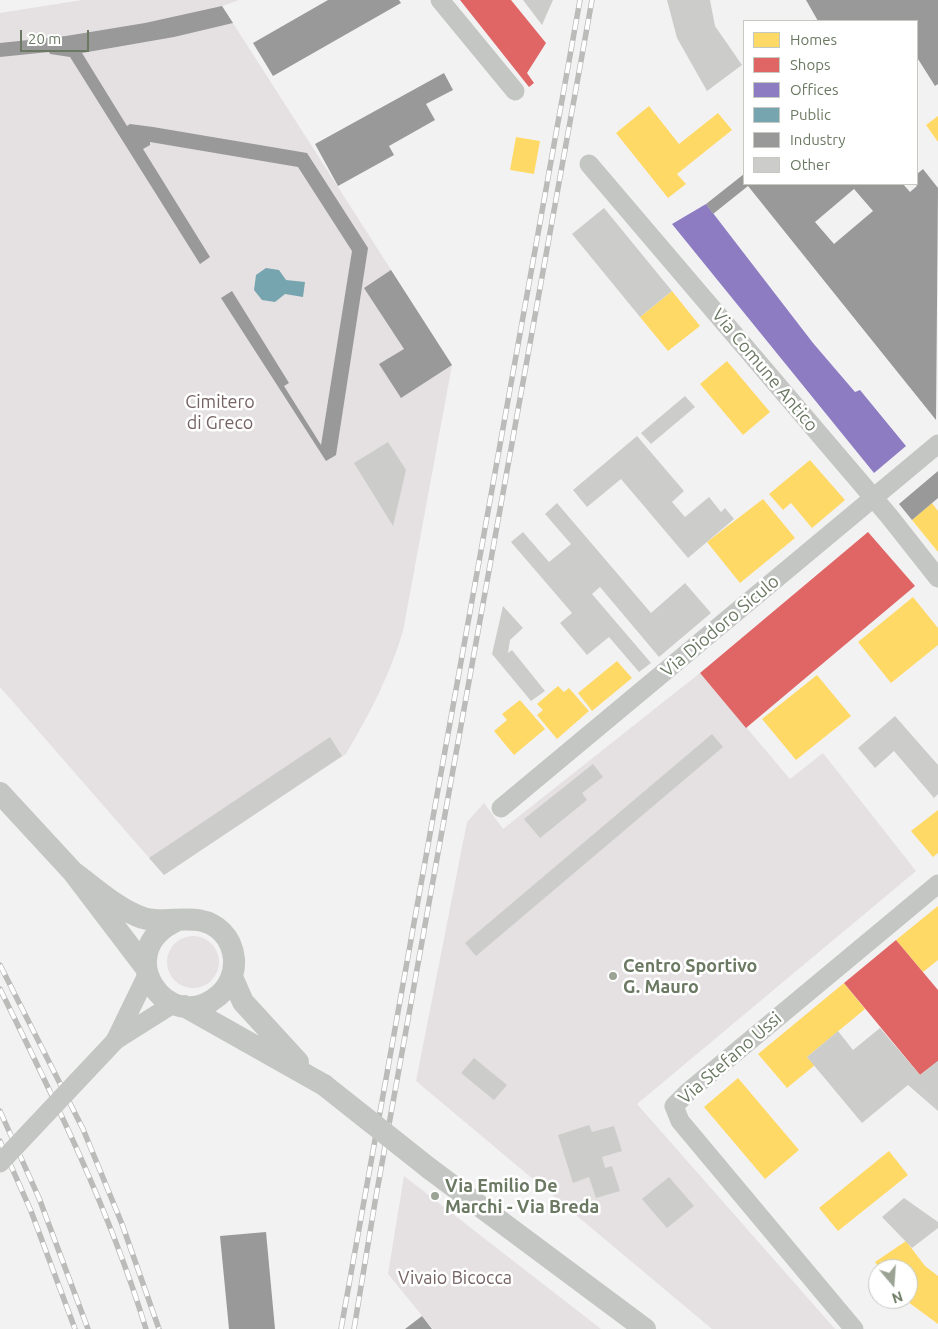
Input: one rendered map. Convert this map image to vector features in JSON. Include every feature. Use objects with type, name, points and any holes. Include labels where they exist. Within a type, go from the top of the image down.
[{"type":"street","points":[[440,0],[515,91]]},
{"type":"street","name":"Via Comune Antico","points":[[590,164],[874,498],[938,578]]},
{"type":"street","name":"Via Diodoro Siculo","points":[[501,808],[938,444]]},
{"type":"street","points":[[0,793],[73,872],[147,972],[155,991],[317,1080]]},
{"type":"street","points":[[73,872],[131,913],[154,920],[176,921],[192,919],[203,920],[213,925],[225,936],[234,956],[232,977],[223,992],[210,1002],[194,1007],[179,1005],[137,1017]]},
{"type":"street","name":"Via Stefano Ussi","points":[[854,1329],[680,1121],[674,1106],[695,1086],[938,884]]},
{"type":"street","points":[[0,1163],[137,1017],[147,972],[147,952],[154,937],[165,926],[176,921]]},
{"type":"street","points":[[232,977],[243,1002],[317,1080],[430,1169],[645,1329]]},
{"type":"green space","name":"Cimitero di Greco","points":[[82,0],[239,0],[222,6],[452,365],[403,631],[385,679],[355,739],[346,754],[164,875],[0,687],[0,13]]},
{"type":"green space","name":"Centro Sportivo G. Mauro","points":[[700,673],[790,779],[823,753],[916,871],[637,1104],[835,1329],[712,1329],[416,1081],[467,822],[484,803],[503,829]]},
{"type":"green space","points":[[193,936],[203,938],[211,944],[217,952],[219,962],[217,972],[211,980],[203,986],[193,988],[183,986],[175,980],[169,972],[167,962],[169,952],[175,944],[183,938]]},
{"type":"green space","name":"Vivaio Bicocca","points":[[404,1176],[601,1329],[433,1329],[388,1274]]},
{"type":"building: Homes","points":[[649,106],[679,144],[718,113],[732,130],[677,174],[686,184],[668,198],[616,133]]},
{"type":"building: Homes","points":[[938,116],[938,142],[926,125]]},
{"type":"building: Homes","points":[[516,137],[540,141],[534,174],[510,170]]},
{"type":"building: Homes","points":[[672,291],[700,326],[668,351],[640,317]]},
{"type":"building: Homes","points":[[727,361],[770,412],[743,435],[700,384]]},
{"type":"building: Homes","points":[[810,460],[845,500],[812,528],[791,503],[783,510],[769,494]]},
{"type":"building: Homes","points":[[763,499],[795,538],[740,583],[707,542]]},
{"type":"building: Homes","points":[[932,503],[938,511],[938,552],[912,520]]},
{"type":"building: Homes","points":[[913,597],[938,628],[938,645],[891,683],[858,642]]},
{"type":"building: Homes","points":[[617,661],[632,678],[592,711],[578,693]]},
{"type":"building: Homes","points":[[817,675],[851,716],[796,760],[762,719]]},
{"type":"building: Homes","points":[[558,686],[564,692],[569,688],[589,711],[557,739],[537,715],[543,710],[537,704]]},
{"type":"building: Homes","points":[[520,700],[545,729],[514,755],[494,731],[507,720],[502,714]]},
{"type":"building: Homes","points":[[938,810],[938,853],[933,857],[911,831]]},
{"type":"building: Homes","points":[[938,906],[938,960],[923,972],[896,940]]},
{"type":"building: Homes","points":[[844,983],[865,1009],[807,1057],[815,1065],[787,1088],[758,1054]]},
{"type":"building: Homes","points":[[738,1078],[799,1150],[765,1179],[704,1107]]},
{"type":"building: Homes","points":[[889,1151],[908,1175],[838,1231],[819,1208]]},
{"type":"building: Homes","points":[[906,1241],[925,1266],[938,1276],[938,1324],[918,1309],[918,1259],[879,1259]]},
{"type":"building: Shops","points":[[460,0],[511,0],[546,43],[527,73],[534,83],[529,87]]},
{"type":"building: Shops","points":[[868,532],[915,586],[746,728],[700,673]]},
{"type":"building: Shops","points":[[896,940],[938,990],[938,1061],[920,1075],[844,983]]},
{"type":"building: Offices","points":[[706,204],[813,343],[855,392],[860,390],[906,446],[874,473],[672,224]]},
{"type":"building: Public","points":[[266,268],[279,270],[286,280],[305,282],[303,297],[285,294],[275,302],[262,300],[254,290],[256,275]]},
{"type":"building: Industry","points":[[328,0],[399,0],[401,3],[273,76],[253,43]]},
{"type":"building: Industry","points":[[806,0],[938,0],[938,84],[935,86],[918,59],[918,20],[817,20]]},
{"type":"building: Industry","points":[[222,6],[233,23],[174,37],[82,53],[127,126],[130,124],[153,127],[307,153],[368,248],[336,455],[326,461],[221,298],[232,291],[289,383],[284,386],[321,445],[352,251],[298,167],[150,142],[150,145],[143,149],[210,257],[200,264],[70,57],[50,54],[49,52],[0,57],[0,43],[66,36],[145,23]]},
{"type":"building: Industry","points":[[444,73],[453,90],[426,104],[435,120],[389,146],[394,155],[338,186],[315,144]]},
{"type":"building: Industry","points":[[923,169],[938,188],[936,420],[748,186],[713,214],[706,204],[743,175],[743,185],[904,185],[910,192],[917,186],[918,173]],"holes":[[[854,189],[873,211],[834,244],[815,222]]]},
{"type":"building: Industry","points":[[391,270],[452,365],[401,398],[379,364],[404,349],[364,288]]},
{"type":"building: Industry","points":[[938,471],[938,498],[912,520],[899,504]]},
{"type":"building: Industry","points":[[266,1232],[275,1329],[229,1329],[220,1236]]},
{"type":"building: Industry","points":[[422,1316],[432,1329],[405,1329]]},
{"type":"building: Other","points":[[523,0],[553,0],[542,25]]},
{"type":"building: Other","points":[[667,0],[710,0],[715,26],[742,65],[707,91],[677,38]]},
{"type":"building: Other","points":[[604,208],[672,291],[640,317],[572,234]]},
{"type":"building: Other","points":[[685,396],[695,407],[651,444],[641,433]]},
{"type":"building: Other","points":[[637,436],[684,491],[672,502],[685,517],[709,497],[721,512],[725,508],[734,519],[688,558],[621,479],[587,507],[573,490]]},
{"type":"building: Other","points":[[388,442],[406,470],[393,526],[354,463]]},
{"type":"building: Other","points":[[557,503],[651,613],[685,583],[711,613],[659,657],[600,587],[592,594],[651,663],[639,672],[609,637],[587,655],[560,623],[572,613],[511,542],[523,532],[549,562],[571,544],[545,514]]},
{"type":"building: Other","points":[[503,606],[523,628],[510,640],[508,653],[512,650],[545,691],[531,701],[492,654]]},
{"type":"building: Other","points":[[895,716],[938,765],[938,794],[934,798],[894,751],[875,768],[858,748]]},
{"type":"building: Other","points":[[712,734],[723,747],[476,956],[465,943]]},
{"type":"building: Other","points":[[330,737],[342,756],[164,875],[149,858]]},
{"type":"building: Other","points":[[593,764],[603,777],[582,793],[587,800],[540,838],[524,819]]},
{"type":"building: Other","points":[[880,1028],[920,1075],[938,1061],[938,1111],[908,1085],[862,1123],[807,1057],[838,1031],[853,1050]]},
{"type":"building: Other","points":[[474,1058],[507,1085],[494,1100],[461,1073]]},
{"type":"building: Other","points":[[589,1125],[592,1132],[614,1126],[622,1151],[602,1157],[605,1168],[612,1166],[620,1191],[596,1198],[589,1177],[573,1183],[558,1135]]},
{"type":"building: Other","points":[[669,1177],[694,1206],[667,1228],[642,1199]]},
{"type":"building: Other","points":[[904,1198],[938,1222],[938,1228],[912,1248],[882,1217]]},
{"type":"railway","points":[[341,1329],[580,0]]},
{"type":"railway","points":[[354,1329],[375,1202],[592,0]]},
{"type":"railway","points":[[0,965],[83,1129],[122,1224],[159,1329]]},
{"type":"railway","points":[[0,989],[80,1156],[116,1242],[146,1329]]},
{"type":"railway","points":[[0,1111],[39,1198],[88,1329]]},
{"type":"railway","points":[[0,1141],[31,1211],[75,1329]]},
{"type":"place","name":"Centro Sportivo G. Mauro","points":[[613,976]]},
{"type":"place","name":"Via Emilio De Marchi - Via Breda","points":[[435,1196]]}]
